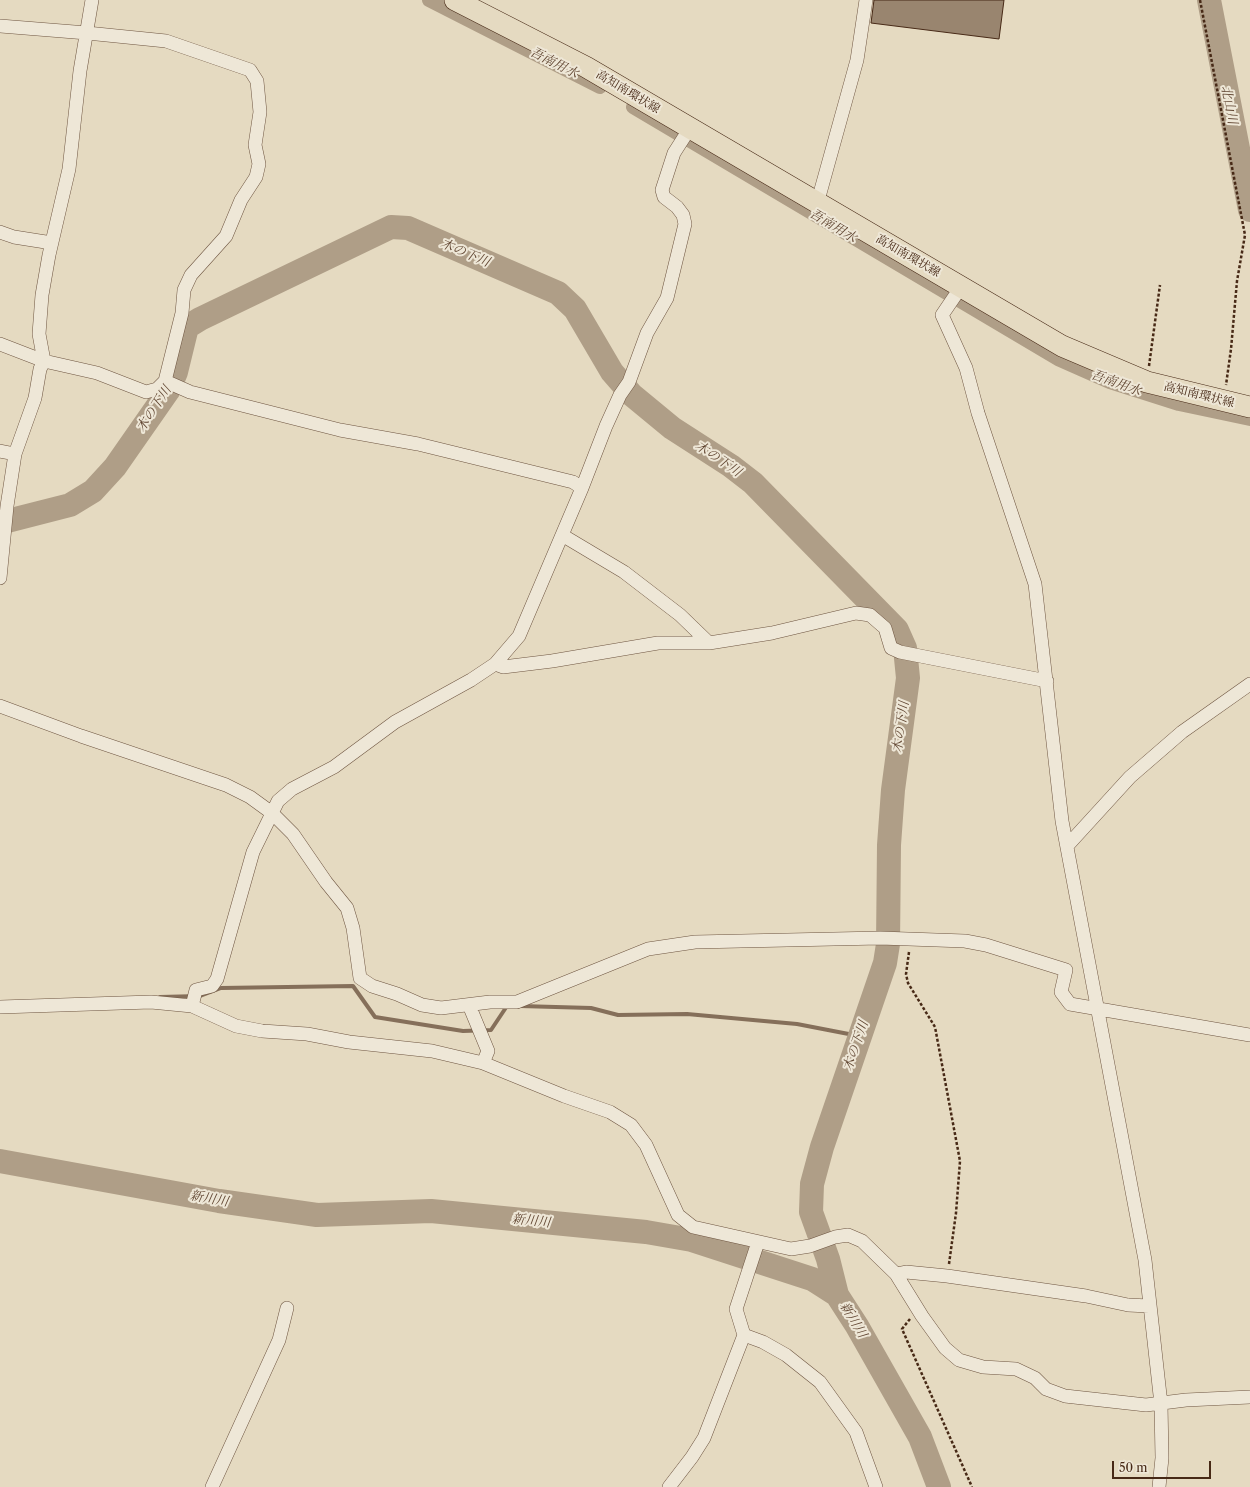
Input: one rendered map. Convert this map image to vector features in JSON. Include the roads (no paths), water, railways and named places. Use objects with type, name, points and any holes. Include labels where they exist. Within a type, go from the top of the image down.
[{"type":"main road","name":"高知南環状線","points":[[455,0],[586,67],[686,134],[817,204],[956,294],[1062,346],[1147,382],[1250,407]]},
{"type":"street","points":[[0,578],[6,506],[15,454],[35,398],[40,369],[44,361],[39,334],[42,295],[69,169],[76,101],[92,0]]},
{"type":"street","points":[[817,204],[857,60],[866,0]]},
{"type":"street","points":[[0,26],[87,32],[166,41],[250,70],[257,82],[260,112],[255,145],[259,164],[256,178],[241,200],[226,236],[191,275],[184,290],[182,313],[170,383]]},
{"type":"street","points":[[194,1000],[196,990],[212,986],[217,979],[253,852],[278,801],[292,789],[334,767],[395,722],[471,680],[495,664],[519,636],[620,395],[629,382],[647,333],[667,298],[685,224],[683,214],[677,207],[664,197],[662,190],[674,153],[686,134]]},
{"type":"street","points":[[0,232],[14,237],[52,243]]},
{"type":"street","points":[[956,294],[942,315],[966,368],[978,413],[1036,584],[1062,821],[1086,958],[1098,1010],[1145,1260],[1161,1404],[1162,1458],[1159,1487]]},
{"type":"street","points":[[0,344],[44,361],[96,373],[146,392],[170,383],[190,392],[340,430],[418,444],[572,482],[582,488]]},
{"type":"street","points":[[0,451],[15,454]]},
{"type":"street","points":[[562,535],[624,572],[680,616],[709,643]]},
{"type":"street","points":[[495,664],[503,667],[552,661],[658,643],[709,643],[772,633],[856,613],[870,615],[880,623],[885,628],[891,648],[900,652],[1047,681]]},
{"type":"street","points":[[1067,846],[1130,777],[1182,732],[1250,684]]},
{"type":"street","points":[[0,706],[81,736],[226,785],[250,797],[272,813],[293,834],[326,882],[347,908],[353,928],[360,978],[372,986],[397,994],[422,1005],[441,1008],[469,1006],[490,1002],[517,1002],[648,950],[695,942],[880,938],[966,941],[986,945],[1066,970],[1061,992],[1070,1004],[1250,1035]]},
{"type":"street","points":[[0,1007],[194,1000],[236,1026],[262,1031],[307,1034],[349,1042],[432,1051],[483,1063],[564,1096],[610,1112],[631,1125],[646,1145],[678,1215],[693,1227],[757,1245],[791,1249],[810,1246],[835,1237],[848,1235],[862,1241],[896,1274],[945,1348],[959,1360],[982,1366],[1016,1369],[1035,1378],[1046,1388],[1065,1396],[1146,1405],[1186,1400],[1250,1398]]},
{"type":"street","points":[[469,1006],[488,1051],[483,1063]]},
{"type":"street","points":[[669,1487],[692,1458],[704,1438],[744,1335],[736,1309],[757,1245]]},
{"type":"street","points":[[896,1274],[906,1272],[947,1276],[1086,1296],[1128,1305],[1149,1306]]},
{"type":"street","points":[[212,1487],[279,1340],[288,1308]]},
{"type":"street","points":[[744,1335],[763,1342],[786,1355],[820,1382],[856,1432],[876,1487]]},
{"type":"waterway","name":"吾南用水","points":[[429,0],[600,87]]},
{"type":"waterway","name":"北山川","points":[[1209,0],[1250,210]]},
{"type":"waterway","name":"吾南用水","points":[[633,107],[1058,359],[1110,382],[1179,404],[1250,419]]},
{"type":"waterway","name":"木の下川","points":[[0,523],[70,505],[93,491],[115,467],[168,391],[176,372],[187,327],[200,319],[391,227],[408,228],[558,293],[575,309],[612,372],[632,395],[672,428],[731,466],[753,483],[897,630],[905,648],[908,678],[893,790],[889,845],[888,944],[885,963],[822,1147],[812,1184],[811,1212],[828,1259],[837,1295]]},
{"type":"waterway","points":[[160,997],[200,996],[221,988],[353,986],[375,1017],[463,1031],[491,1030],[507,1006]]},
{"type":"waterway","points":[[520,1006],[591,1008],[618,1015],[687,1014],[797,1024],[859,1036]]},
{"type":"waterway","name":"新川川","points":[[0,1161],[219,1201],[317,1215],[431,1211],[646,1232],[692,1240],[812,1279],[837,1295],[857,1326],[920,1437],[939,1487]]}]
